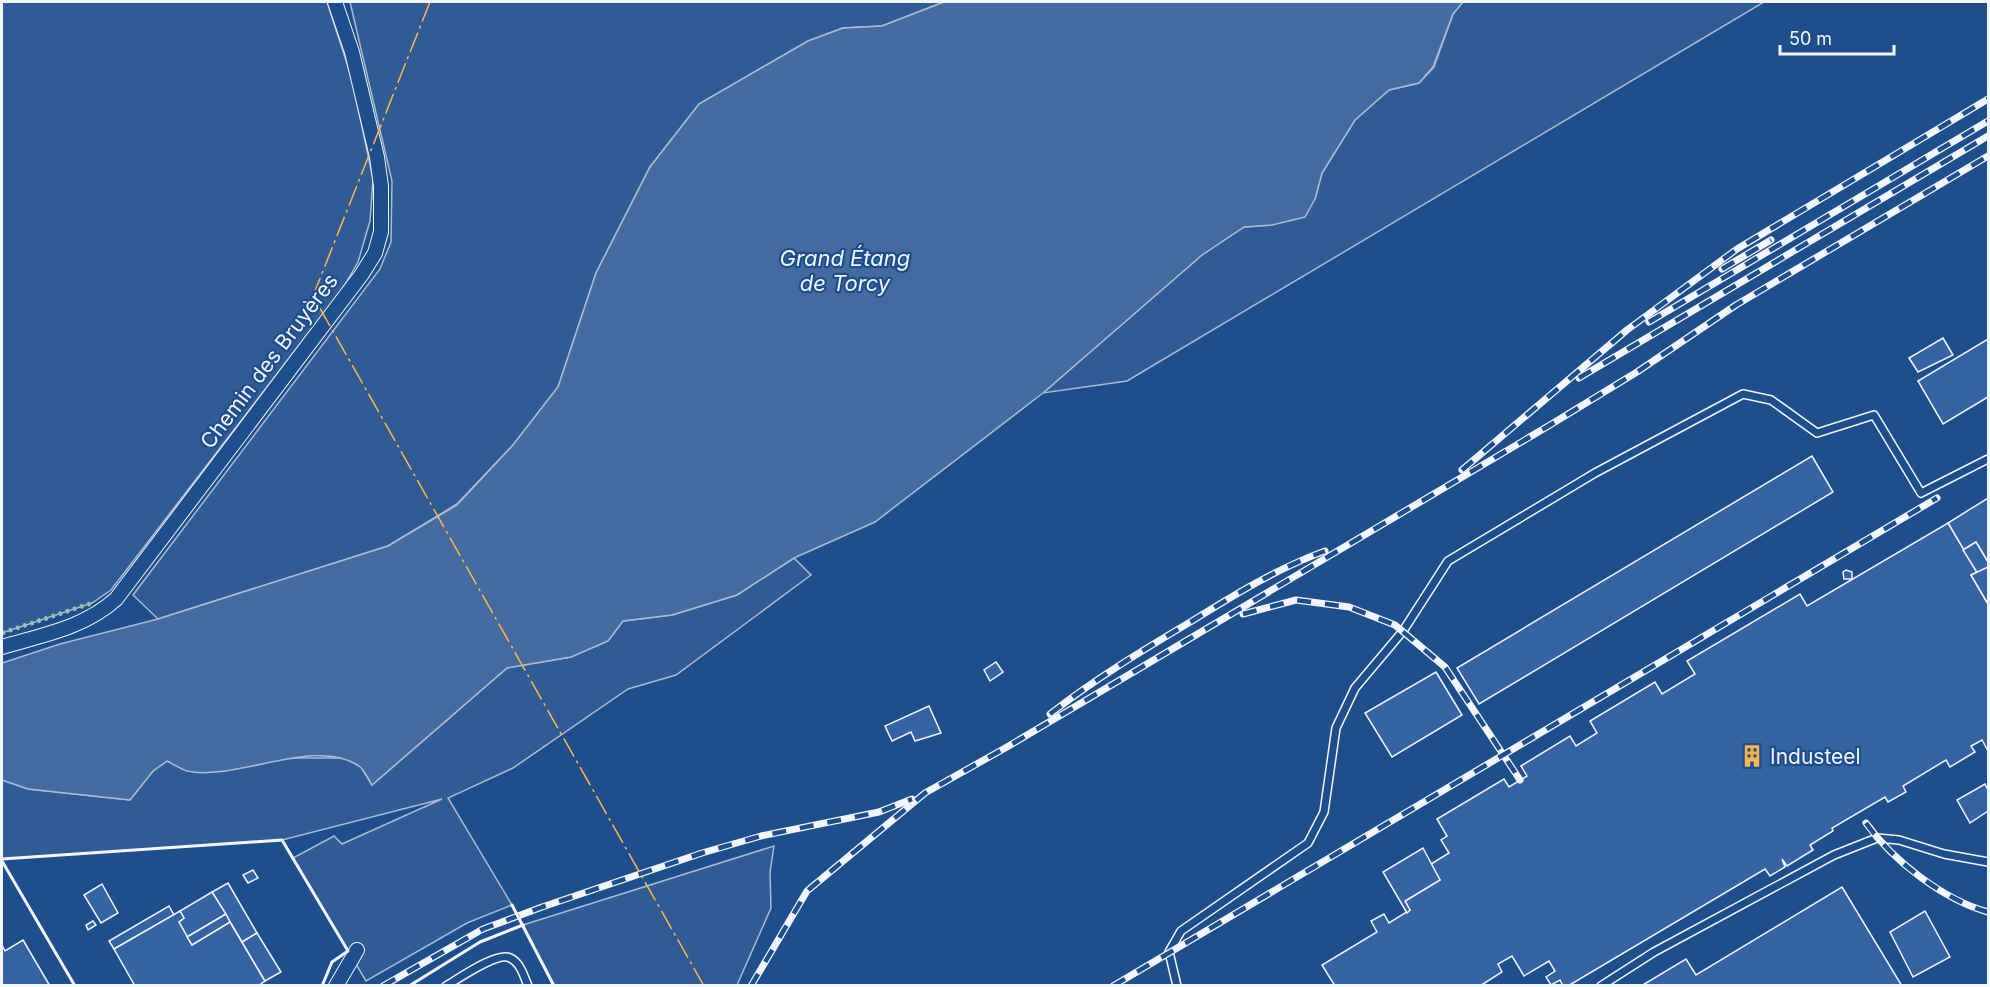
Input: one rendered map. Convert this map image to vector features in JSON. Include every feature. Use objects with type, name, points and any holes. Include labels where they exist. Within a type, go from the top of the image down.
[{"type":"street","name":"Chemin des Bruyères","points":[[2,647],[78,624],[99,615],[116,599],[362,274],[375,253],[383,210],[377,157],[352,52],[335,2]]},
{"type":"street","points":[[336,986],[357,950]]},
{"type":"lane","points":[[1176,986],[1169,952],[1181,931],[1308,843],[1324,812],[1336,728],[1355,688],[1403,631],[1448,561],[1595,473],[1743,394],[1771,400],[1817,433],[1874,415],[1921,493],[1989,459]]},
{"type":"lane","points":[[1601,986],[1654,952],[1834,855],[1877,838],[1899,840],[1944,855],[1989,862]]},
{"type":"lane","points":[[446,986],[496,958],[506,956],[512,958],[519,966],[528,986]]},
{"type":"shaded area","points":[[2,2],[327,2],[352,79],[373,179],[370,221],[358,262],[343,288],[111,590],[92,603],[2,633]]},
{"type":"shaded area","points":[[350,2],[944,2],[882,26],[843,28],[808,41],[699,104],[650,167],[596,273],[558,387],[513,445],[457,504],[388,546],[158,619],[133,595],[380,269],[391,242],[392,181]]},
{"type":"shaded area","points":[[1463,2],[1764,2],[1127,381],[1043,393],[1202,255],[1244,227],[1272,225],[1315,199],[1322,173],[1355,120],[1389,90],[1419,83],[1434,67],[1453,14]]},
{"type":"shaded area","points":[[794,558],[811,575],[676,675],[628,689],[513,768],[448,798],[512,905],[467,923],[366,981],[293,858],[334,836],[342,844],[442,799],[282,840],[2,859],[2,780],[28,789],[130,800],[153,771],[167,761],[187,771],[224,771],[281,758],[344,758],[361,767],[372,785],[507,668],[571,657],[608,641],[623,621],[672,615],[737,595]]},
{"type":"shaded area","points":[[774,846],[770,872],[771,908],[737,985],[554,985],[523,925]]},
{"type":"water","name":"Grand Étang de Torcy","points":[[944,2],[1463,2],[1453,14],[1433,67],[1419,83],[1389,90],[1355,120],[1322,173],[1315,199],[1305,217],[1272,225],[1244,227],[1202,255],[1043,393],[875,522],[794,558],[737,595],[672,615],[623,621],[608,641],[571,657],[507,668],[372,785],[359,766],[341,758],[321,756],[298,757],[206,773],[187,771],[167,761],[153,771],[130,800],[28,789],[2,780],[2,663],[60,644],[158,619],[388,546],[457,505],[513,445],[558,387],[596,273],[650,167],[699,104],[808,41],[843,28],[882,26]]},
{"type":"building","points":[[1943,338],[1953,355],[1918,372],[1909,358]]},
{"type":"building","points":[[1988,339],[1988,397],[1943,424],[1918,381]]},
{"type":"building","points":[[1812,456],[1833,492],[1479,704],[1457,668]]},
{"type":"building","points":[[1988,498],[1988,562],[1976,542],[1963,550],[1948,523]]},
{"type":"building","name":"Industeel","points":[[1948,523],[1977,572],[1971,575],[1988,604],[1988,751],[1982,740],[1971,746],[1975,752],[1950,767],[1946,760],[1903,786],[1906,792],[1888,802],[1885,797],[1832,828],[1833,831],[1810,845],[1813,850],[1787,866],[1782,859],[1785,867],[1770,876],[1765,869],[1568,986],[1563,986],[1560,980],[1551,985],[1546,977],[1555,971],[1549,961],[1524,976],[1512,956],[1498,964],[1502,972],[1480,986],[1335,986],[1322,965],[1377,932],[1371,921],[1384,914],[1389,923],[1410,910],[1405,901],[1440,880],[1431,864],[1449,853],[1441,840],[1447,836],[1437,819],[1504,779],[1509,787],[1527,776],[1521,766],[1570,736],[1576,746],[1597,733],[1590,721],[1655,682],[1662,694],[1695,674],[1687,661],[1800,594],[1807,606]]},
{"type":"building","points":[[1976,542],[1988,562],[1988,567],[1978,574],[1963,550]]},
{"type":"building","points":[[1988,567],[1988,604],[1971,575]]},
{"type":"building","points":[[1846,570],[1852,572],[1852,579],[1844,579],[1843,572]]},
{"type":"building","points":[[996,662],[1003,672],[990,681],[984,670]]},
{"type":"building","points":[[1436,672],[1462,715],[1392,757],[1365,713]]},
{"type":"building","points":[[929,706],[941,733],[915,741],[911,732],[892,741],[885,726]]},
{"type":"building","points":[[1985,784],[1988,790],[1988,811],[1970,823],[1957,800]]},
{"type":"building","points":[[1423,848],[1440,880],[1405,901],[1410,910],[1407,913],[1383,872]]},
{"type":"building","points":[[253,870],[258,878],[248,883],[243,875]]},
{"type":"building","points":[[228,883],[257,933],[242,942],[212,892]]},
{"type":"building","points":[[102,884],[118,913],[101,923],[84,895]]},
{"type":"building","points":[[1842,887],[1902,986],[1641,986],[1686,959],[1696,975]]},
{"type":"building","points":[[212,892],[226,914],[187,937],[179,922],[184,918],[180,911]]},
{"type":"building","points":[[169,906],[174,915],[114,949],[109,941]]},
{"type":"building","points":[[180,911],[184,918],[179,922],[192,945],[230,922],[265,981],[258,986],[135,986],[114,949]]},
{"type":"building","points":[[1925,911],[1950,957],[1913,977],[1890,932]]},
{"type":"building","points":[[226,914],[230,922],[192,945],[187,937]]},
{"type":"building","points":[[93,921],[96,925],[88,930],[86,925]]},
{"type":"building","points":[[257,933],[281,972],[265,981],[242,942]]},
{"type":"building","points":[[23,940],[50,986],[2,986],[2,945],[5,951]]},
{"type":"railway","points":[[1462,470],[1627,330],[1737,249],[1988,99]]},
{"type":"railway","points":[[1649,322],[1988,121]]},
{"type":"railway","points":[[1579,378],[1988,136]]},
{"type":"railway","points":[[751,986],[807,891],[925,793],[1007,747],[1550,425],[1637,372],[1736,305],[1988,156]]},
{"type":"railway","points":[[1722,269],[1771,240]]},
{"type":"railway","points":[[1113,986],[1937,498]]},
{"type":"railway","points":[[1050,714],[1120,665],[1224,601],[1273,574],[1325,551]]},
{"type":"railway","points":[[1243,614],[1296,600],[1349,607],[1395,625],[1445,667],[1520,780]]},
{"type":"railway","points":[[383,986],[483,929],[542,907],[702,853],[761,836],[879,812],[912,799]]},
{"type":"railway","points":[[1866,823],[1905,865],[1937,889],[1988,912]]},
{"type":"hedge","points":[[2,633],[92,603]]},
{"type":"wall","points":[[2,859],[282,840],[348,951],[332,962],[322,986]]},
{"type":"wall","points":[[2,861],[75,986]]},
{"type":"wall","points":[[512,905],[554,986]]},
{"type":"wall","points":[[409,986],[480,942],[523,925]]},
{"type":"power","points":[[430,2],[313,296],[704,986]]},
{"type":"place","name":"Industeel","points":[[1752,756]]}]
